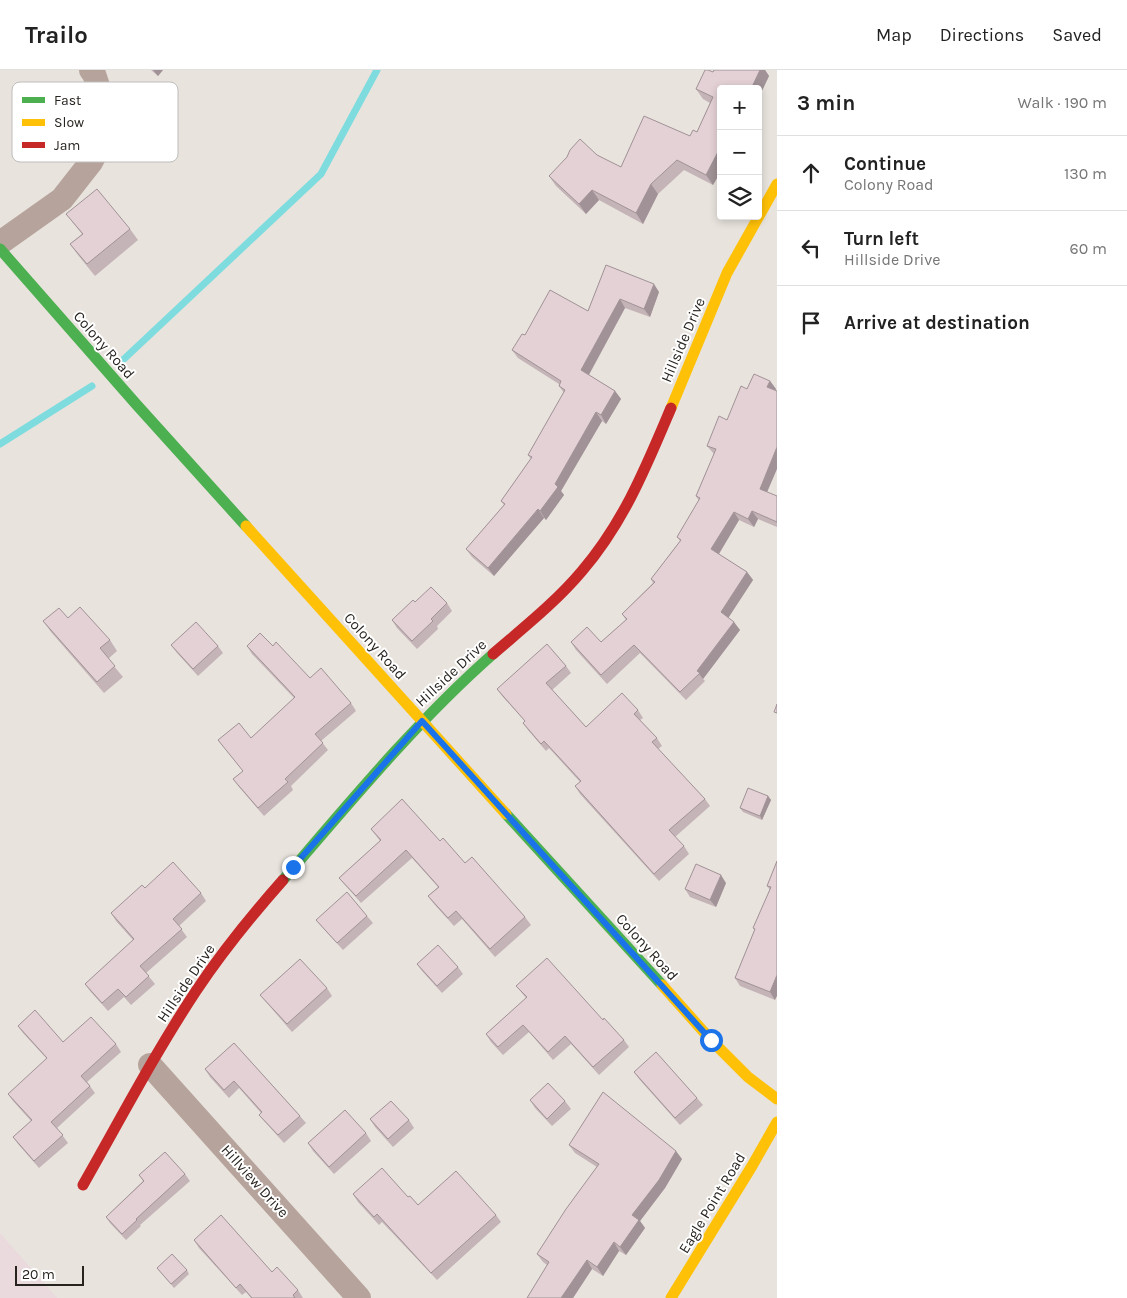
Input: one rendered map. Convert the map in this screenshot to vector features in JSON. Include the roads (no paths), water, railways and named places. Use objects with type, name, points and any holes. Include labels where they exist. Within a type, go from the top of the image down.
[{"type":"street","points":[[91,70],[97,82]]},
{"type":"street","points":[[0,243],[62,199],[91,162]]},
{"type":"street","name":"Hillside Drive","points":[[83,1185],[150,1065],[197,990],[238,934],[293,867],[422,721],[451,692],[573,582],[602,546],[638,486],[727,273],[777,184]]},
{"type":"street","name":"Colony Road","points":[[0,249],[136,404],[711,1040],[748,1077],[777,1099]]},
{"type":"street","name":"Hillview Drive","points":[[150,1065],[360,1298]]},
{"type":"street","name":"Eagle Point Road","points":[[671,1298],[777,1122]]},
{"type":"waterway","points":[[124,359],[321,174],[377,70]]},
{"type":"waterway","points":[[0,444],[92,386]]}]
